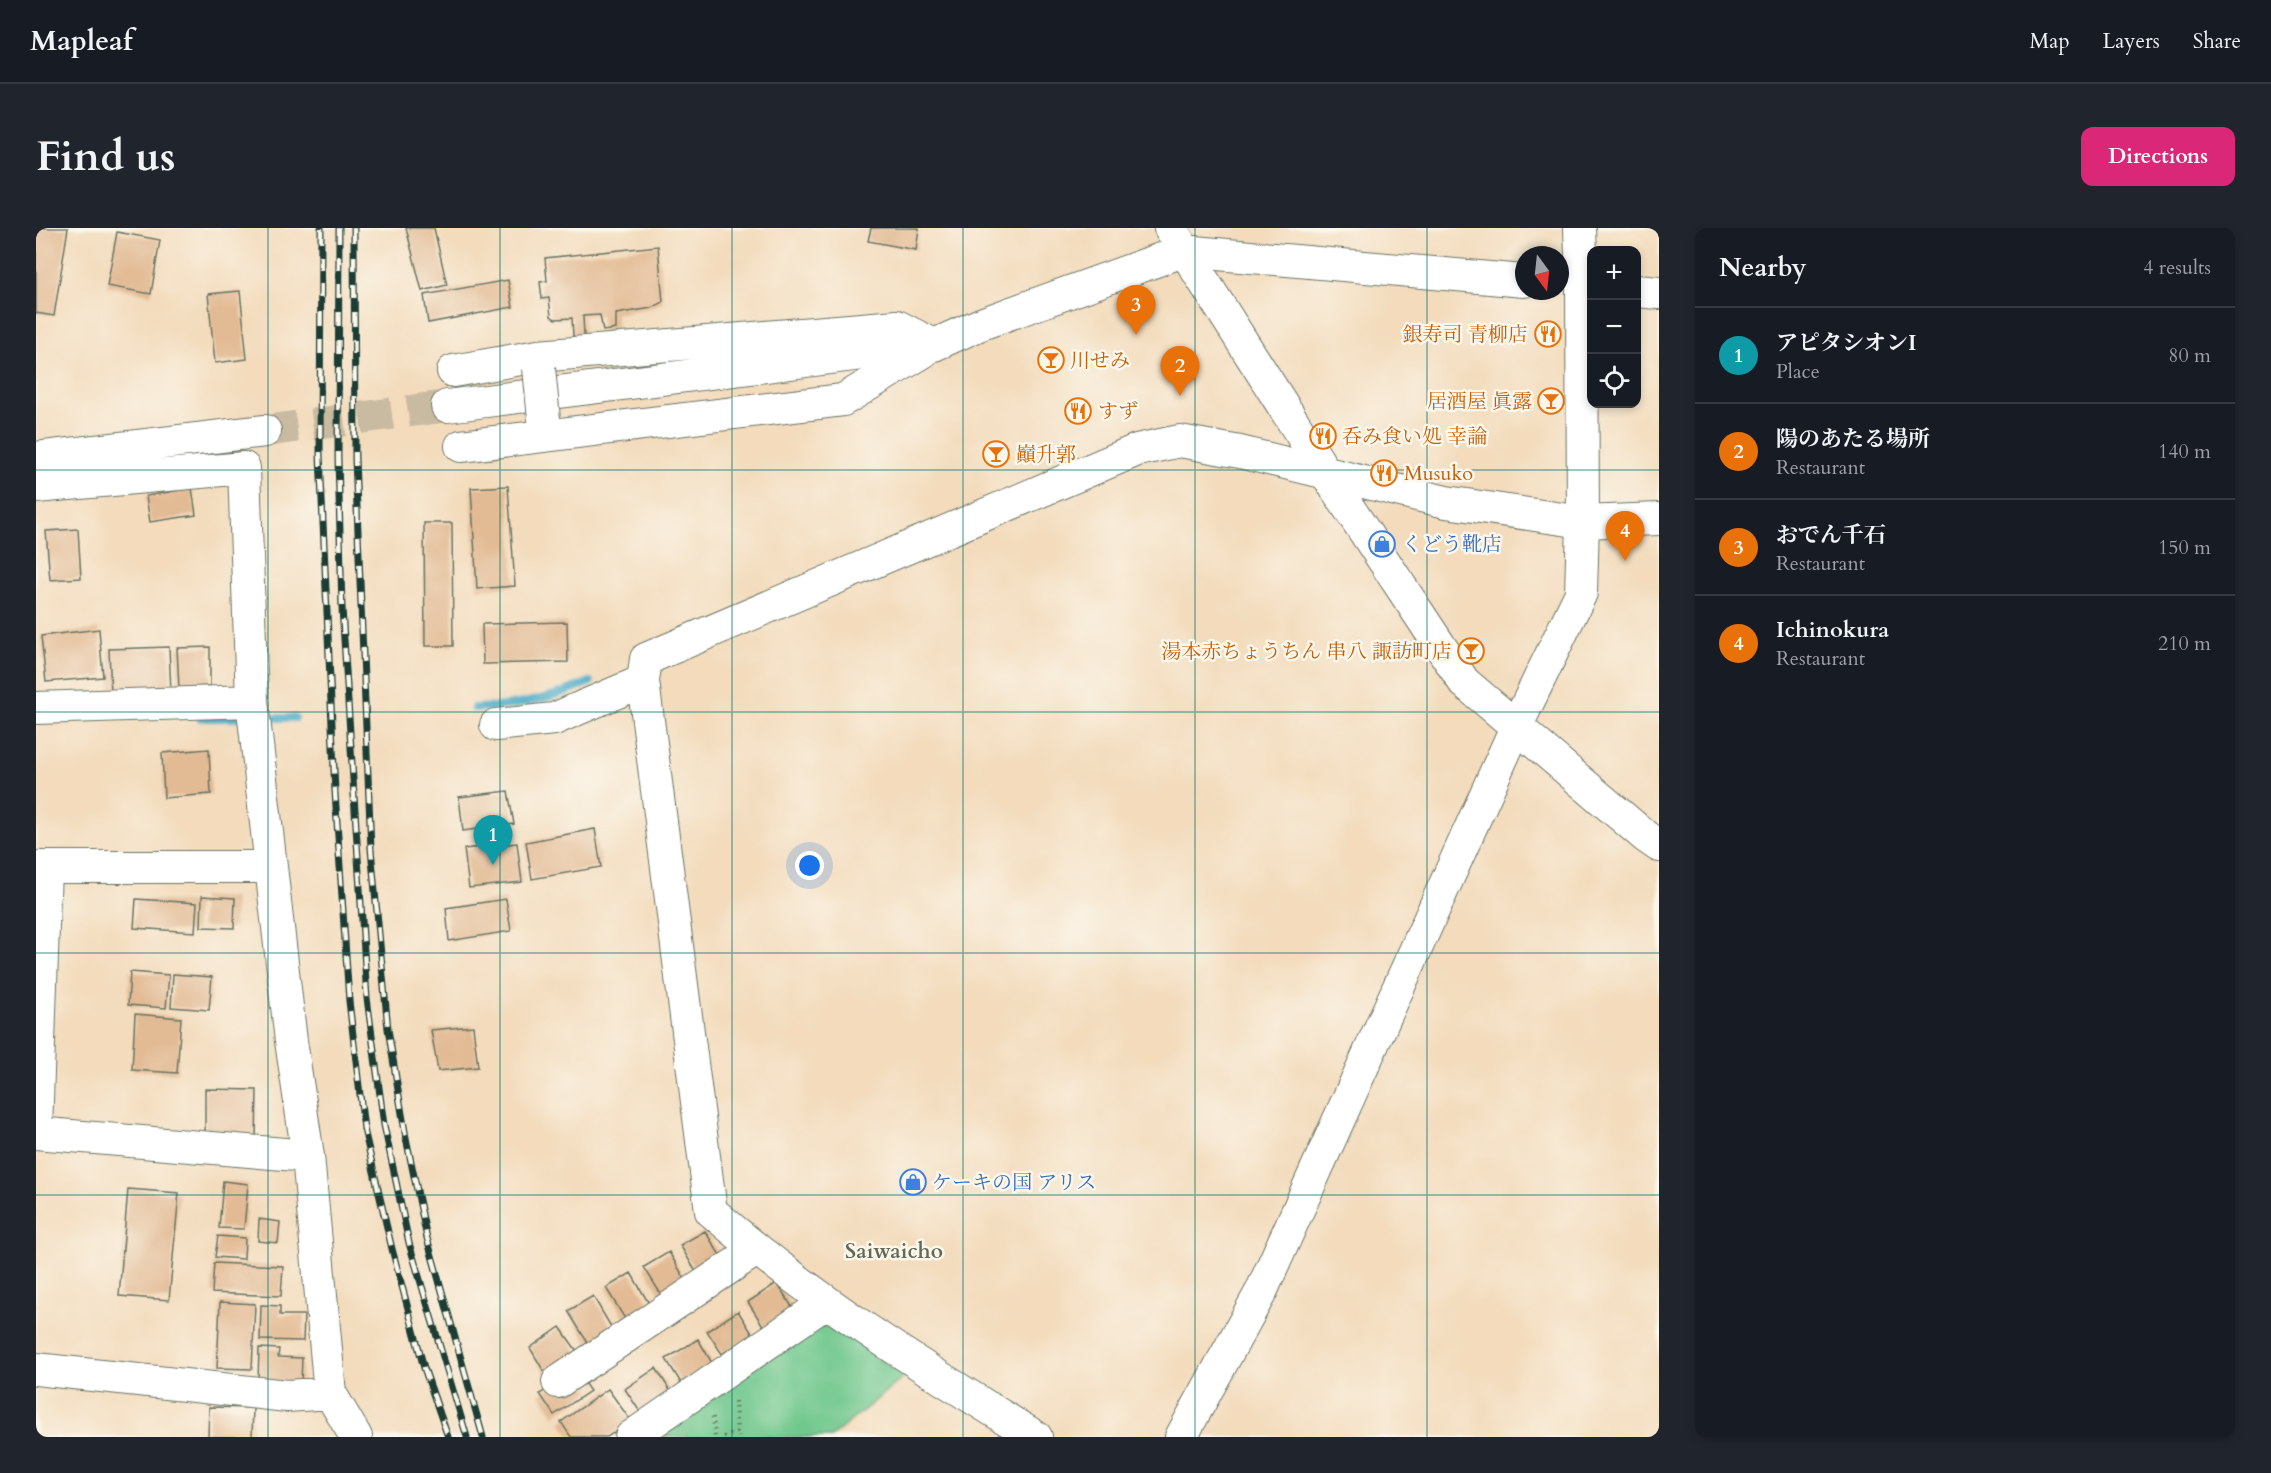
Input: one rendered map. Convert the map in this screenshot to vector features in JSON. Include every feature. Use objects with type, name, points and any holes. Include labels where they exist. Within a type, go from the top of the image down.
[{"type":"street","points":[[1181,1437],[1261,1292],[1517,725],[1581,593],[1583,522],[1578,286],[1580,228]]},
{"type":"street","points":[[461,446],[545,427],[843,400],[934,345],[1177,239],[1515,280]]},
{"type":"street","points":[[1177,239],[1327,475],[1464,682],[1654,838]]},
{"type":"street","points":[[1641,291],[1659,293]]},
{"type":"street","points":[[453,371],[897,326],[934,345]]},
{"type":"street","points":[[447,406],[934,345]]},
{"type":"street","points":[[539,362],[545,427]]},
{"type":"street","points":[[36,458],[265,431]]},
{"type":"street","points":[[1036,1437],[930,1372],[827,1302],[756,1250],[711,1211],[643,681],[646,659],[1137,450],[1180,441],[1240,452],[1327,475],[1446,502],[1583,522],[1659,519]]},
{"type":"street","points":[[36,488],[244,468],[252,701],[291,1041],[308,1156],[330,1394],[356,1437]]},
{"type":"street","points":[[496,725],[554,719],[643,681]]},
{"type":"street","points":[[36,708],[252,701]]},
{"type":"street","points":[[270,867],[41,868],[36,1131],[308,1156]]},
{"type":"street","points":[[558,1382],[756,1250]]},
{"type":"street","points":[[631,1437],[827,1302]]},
{"type":"street","points":[[36,1369],[287,1396],[330,1394]]},
{"type":"path","points":[[724,1437],[737,1432],[739,1437]]},
{"type":"green space","points":[[825,1316],[904,1377],[831,1437],[643,1437]]},
{"type":"building","points":[[36,228],[68,228],[54,316],[36,313]]},
{"type":"building","points":[[406,228],[434,228],[447,285],[422,291]]},
{"type":"building","points":[[871,228],[919,228],[916,250],[868,241]]},
{"type":"building","points":[[117,232],[160,240],[151,294],[107,286]]},
{"type":"building","points":[[658,246],[663,302],[652,308],[616,314],[616,329],[603,331],[600,315],[583,316],[584,335],[580,339],[573,336],[572,318],[555,319],[551,316],[549,298],[542,299],[540,282],[547,281],[545,258]]},
{"type":"building","points":[[508,280],[513,307],[428,323],[424,295]]},
{"type":"building","points":[[240,291],[247,359],[215,363],[208,294]]},
{"type":"building","points":[[508,486],[515,586],[477,589],[471,488]]},
{"type":"building","points":[[192,488],[196,515],[150,522],[146,496]]},
{"type":"building","points":[[424,523],[452,523],[453,646],[425,646]]},
{"type":"building","points":[[78,529],[81,578],[50,580],[46,531]]},
{"type":"building","points":[[567,622],[568,662],[483,664],[482,624]]},
{"type":"building","points":[[99,629],[103,677],[46,682],[41,636]]},
{"type":"building","points":[[169,647],[171,693],[111,694],[109,649]]},
{"type":"building","points":[[210,647],[210,686],[179,688],[177,648]]},
{"type":"building","points":[[209,749],[211,794],[164,798],[162,753]]},
{"type":"building","points":[[508,791],[514,824],[463,831],[459,797]]},
{"type":"building","points":[[595,829],[601,867],[532,879],[526,842]]},
{"type":"building","points":[[517,843],[522,882],[469,888],[464,849]]},
{"type":"building","points":[[202,896],[235,898],[234,928],[201,927]]},
{"type":"building","points":[[136,899],[197,903],[195,932],[134,928]]},
{"type":"building","points":[[506,899],[511,931],[449,941],[446,908]]},
{"type":"building","points":[[130,972],[169,975],[166,1008],[128,1005]]},
{"type":"building","points":[[173,974],[212,977],[209,1010],[171,1007]]},
{"type":"building","points":[[135,1014],[181,1018],[177,1073],[132,1070]]},
{"type":"building","points":[[473,1026],[478,1067],[438,1071],[431,1030]]},
{"type":"building","points":[[205,1089],[257,1090],[256,1138],[205,1138]]},
{"type":"building","points":[[223,1181],[248,1184],[244,1229],[219,1228]]},
{"type":"building","points":[[128,1189],[179,1193],[169,1300],[119,1296]]},
{"type":"building","points":[[259,1219],[280,1222],[278,1243],[258,1241]]},
{"type":"building","points":[[705,1231],[726,1265],[701,1280],[680,1245]]},
{"type":"building","points":[[218,1236],[245,1238],[244,1259],[215,1257]]},
{"type":"building","points":[[669,1252],[689,1286],[665,1301],[644,1267]]},
{"type":"building","points":[[214,1263],[283,1266],[281,1296],[212,1293]]},
{"type":"building","points":[[631,1273],[651,1307],[627,1322],[606,1288]]},
{"type":"building","points":[[777,1283],[794,1310],[765,1329],[748,1302]]},
{"type":"building","points":[[593,1296],[613,1330],[589,1345],[568,1311]]},
{"type":"building","points":[[220,1302],[255,1304],[252,1369],[217,1368]]},
{"type":"building","points":[[261,1305],[280,1306],[280,1315],[304,1315],[303,1341],[260,1340]]},
{"type":"building","points":[[738,1311],[753,1335],[722,1354],[707,1331]]},
{"type":"building","points":[[560,1327],[579,1354],[546,1375],[530,1348]]},
{"type":"building","points":[[698,1339],[712,1363],[681,1383],[666,1359]]},
{"type":"building","points":[[259,1348],[279,1349],[278,1357],[302,1358],[301,1384],[258,1382]]},
{"type":"building","points":[[656,1368],[671,1392],[640,1412],[625,1389]]},
{"type":"building","points":[[575,1370],[590,1391],[554,1415],[540,1394]]},
{"type":"building","points":[[608,1389],[631,1421],[607,1437],[571,1437],[561,1422]]},
{"type":"building","points":[[209,1407],[253,1408],[252,1437],[208,1437]]},
{"type":"waterway","points":[[474,708],[533,701],[590,682]]},
{"type":"waterway","points":[[200,718],[248,718]]},
{"type":"waterway","points":[[261,718],[295,718]]},
{"type":"tunnel","points":[[265,431],[447,406]]},
{"type":"railway","points":[[321,228],[320,455],[335,792],[349,1001],[364,1129],[392,1249],[424,1368],[448,1437]]},
{"type":"railway","points":[[339,228],[338,458],[342,608],[367,998],[384,1125],[409,1243],[467,1437]]},
{"type":"railway","points":[[354,228],[355,459],[371,849],[388,1029],[406,1138],[427,1238],[483,1437]]},
{"type":"place","name":"銀寿司 青柳店","points":[[1548,334]]},
{"type":"place","name":"おでん千石","points":[[1136,335]]},
{"type":"place","name":"川せみ","points":[[1051,360]]},
{"type":"place","name":"陽のあたる場所","points":[[1180,396]]},
{"type":"place","name":"居酒屋 眞露","points":[[1551,401]]},
{"type":"place","name":"すず","points":[[1078,411]]},
{"type":"place","name":"呑み食い処 幸論","points":[[1323,436]]},
{"type":"place","name":"巓升郭","points":[[996,454]]},
{"type":"place","name":"Musuko","points":[[1384,473]]},
{"type":"place","name":"くどう靴店","points":[[1382,544]]},
{"type":"place","name":"Ichinokura","points":[[1625,561]]},
{"type":"place","name":"湯本赤ちょうちん 串八 諏訪町店","points":[[1471,651]]},
{"type":"place","name":"アピタシオンI","points":[[493,865]]},
{"type":"place","name":"ケーキの国 アリス","points":[[913,1182]]},
{"type":"district","name":"Saiwaicho","points":[[894,1251]]}]
